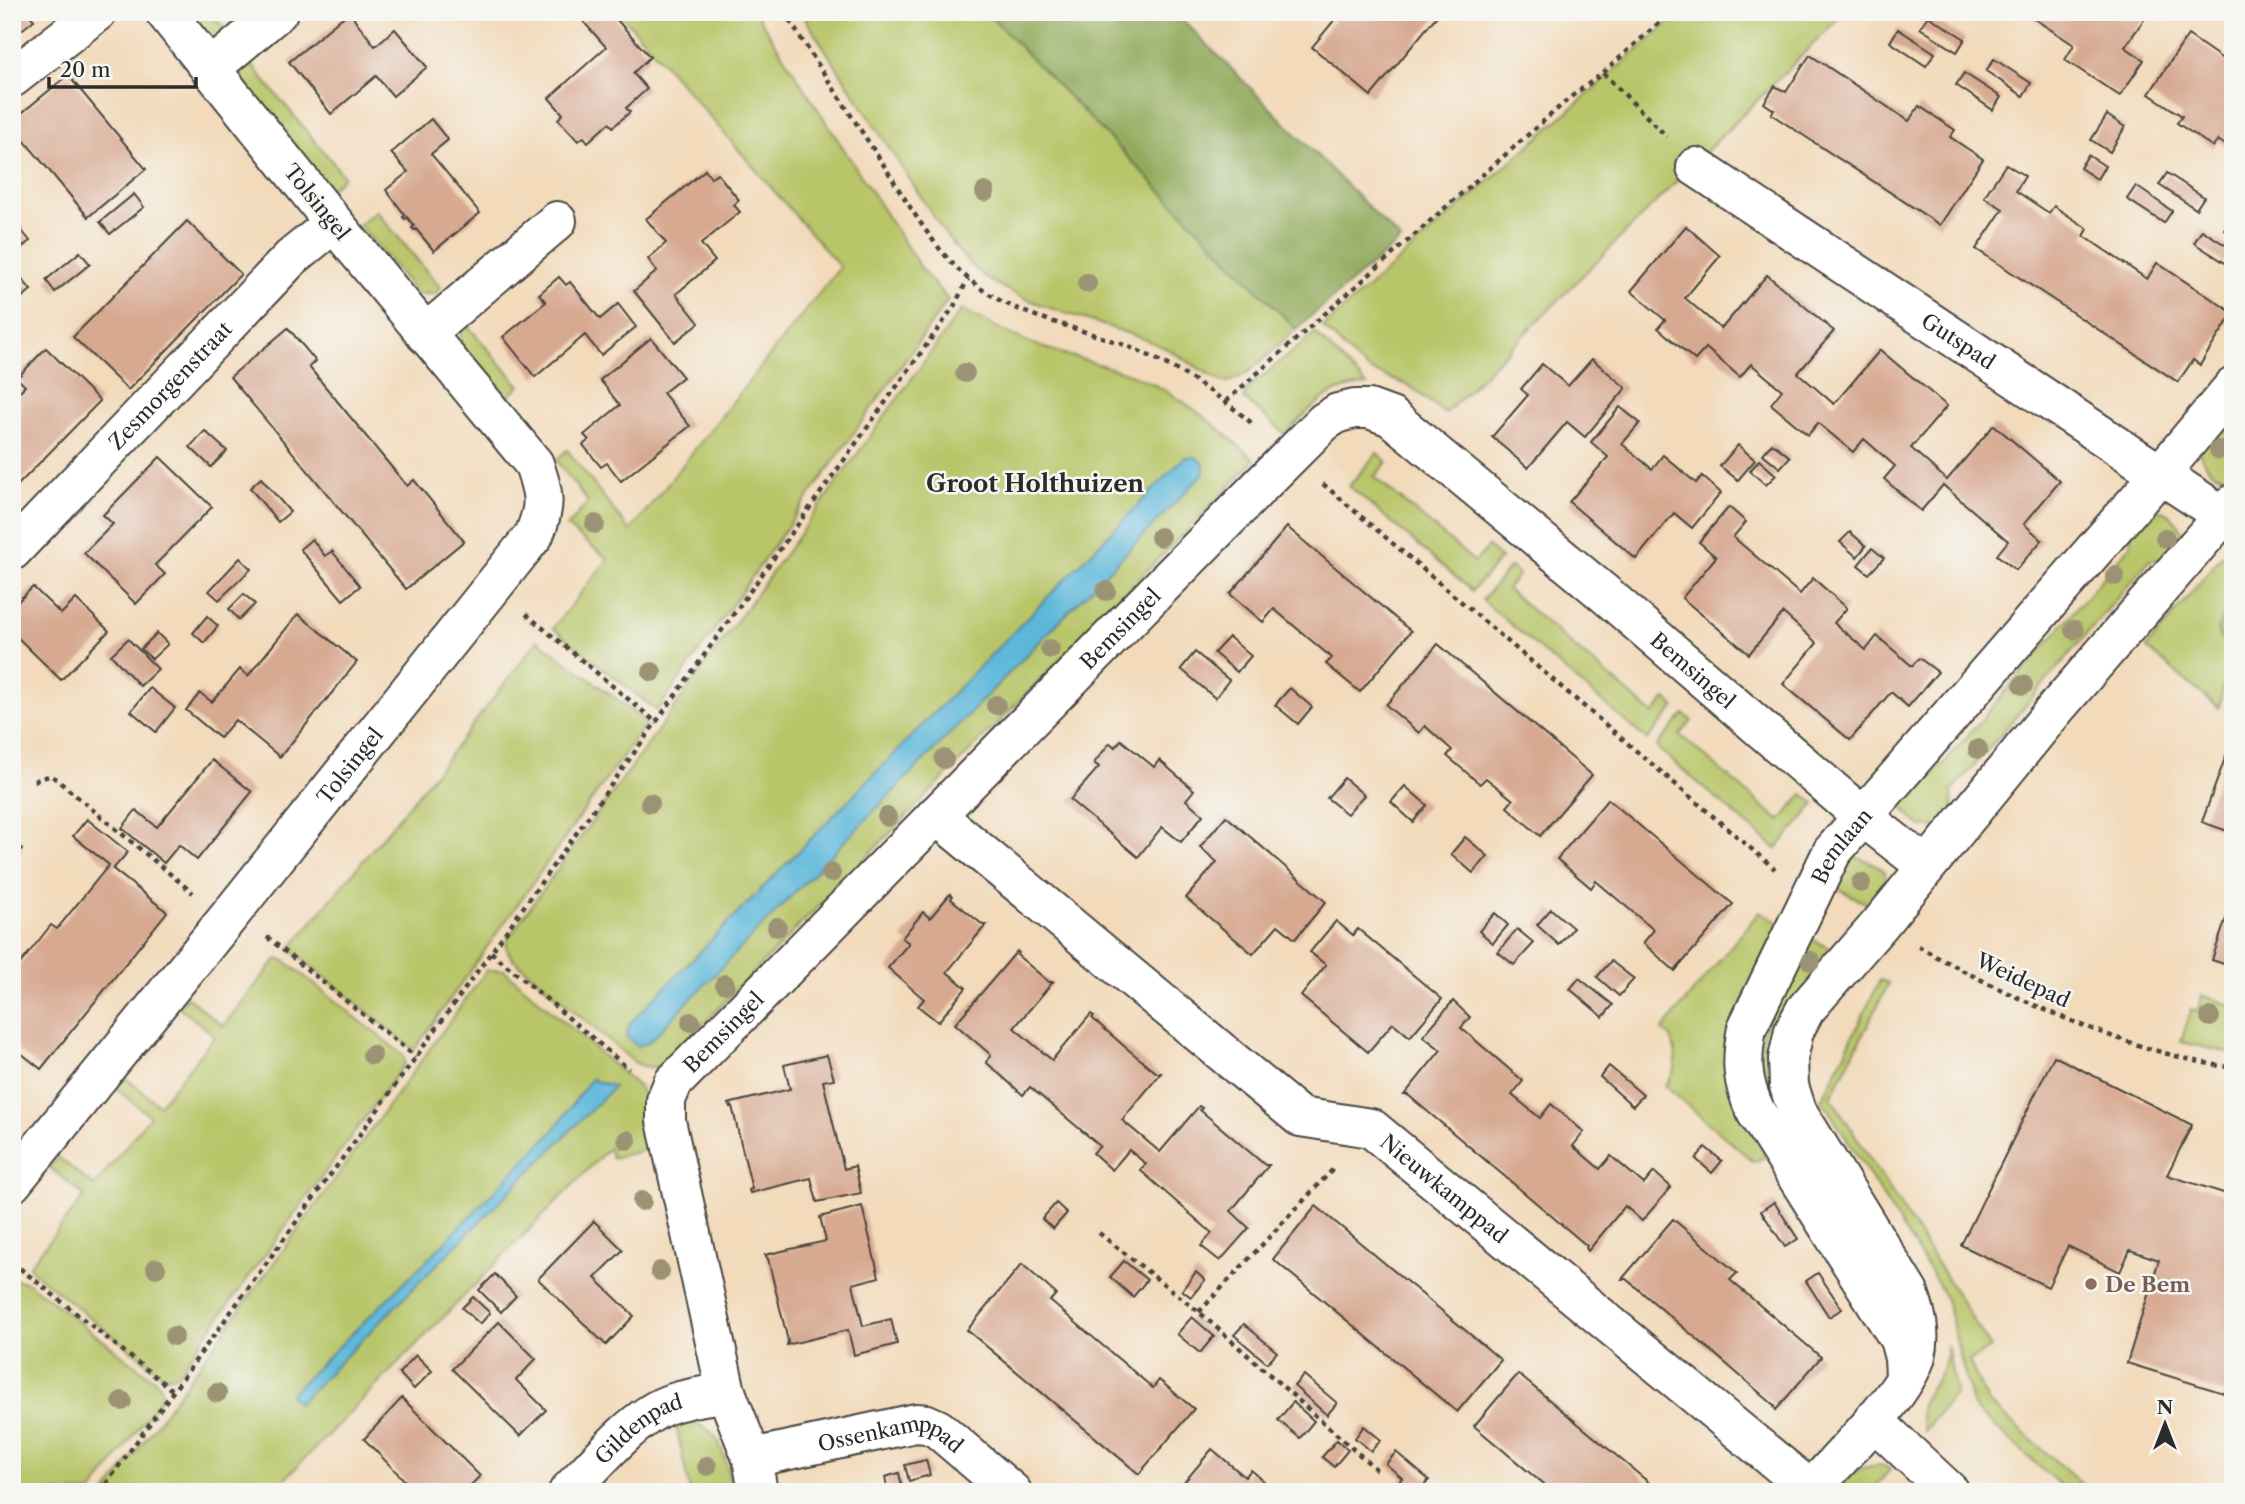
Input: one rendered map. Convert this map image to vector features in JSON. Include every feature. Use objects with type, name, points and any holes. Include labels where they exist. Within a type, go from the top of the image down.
[{"type":"street","points":[[12,78],[97,12]]},
{"type":"street","name":"Tolsingel","points":[[12,1183],[534,535],[543,514],[543,490],[534,464],[334,223],[165,12]]},
{"type":"street","points":[[210,69],[278,12]]},
{"type":"street","name":"Gutspad","points":[[1696,167],[2161,473],[2228,509]]},
{"type":"street","points":[[425,334],[557,221]]},
{"type":"street","name":"Zesmorgenstraat","points":[[12,551],[291,258],[334,223]]},
{"type":"street","name":"Bemlaan","points":[[1905,1381],[1904,1358],[1899,1339],[1756,1112],[1746,1090],[1743,1051],[1747,1028],[1832,852],[2233,387]]},
{"type":"street","name":"Bemsingel","points":[[666,1100],[673,1083],[683,1071],[1324,422],[1338,413],[1355,409],[1369,409],[1391,417],[1605,594],[1862,816],[1926,866]]},
{"type":"street","points":[[1810,1491],[1905,1381],[1916,1357],[1919,1340],[1917,1317],[1909,1293],[1797,1111],[1788,1086],[1788,1059],[1794,1031],[1805,1010],[1880,924],[2057,707],[2228,509]]},
{"type":"street","name":"Nieuwkamppad","points":[[936,815],[1300,1116],[1371,1128],[1810,1491]]},
{"type":"street","points":[[666,1100],[666,1121],[726,1392],[755,1475]]},
{"type":"street","name":"Gildenpad","points":[[568,1492],[652,1412],[669,1404],[726,1392]]},
{"type":"street","points":[[1873,1420],[1950,1492]]},
{"type":"street","name":"Ossenkamppad","points":[[755,1475],[916,1423],[938,1429],[1012,1492]]},
{"type":"path","points":[[1226,401],[1671,12]]},
{"type":"path","points":[[1603,73],[1696,167]]},
{"type":"path","points":[[100,1492],[657,723],[953,308],[968,279]]},
{"type":"path","points":[[493,586],[657,723]]},
{"type":"path","points":[[34,781],[51,775],[416,1057]]},
{"type":"path","name":"Weidepad","points":[[1880,924],[2016,997],[2157,1050],[2233,1068]]},
{"type":"path","points":[[491,952],[666,1100]]},
{"type":"path","points":[[1199,1312],[1371,1128]]},
{"type":"path","points":[[1099,1233],[1199,1312],[1378,1471]]},
{"type":"path","points":[[12,1262],[172,1390]]},
{"type":"green space","points":[[184,12],[211,12],[225,29],[217,37],[202,35]]},
{"type":"green space","points":[[619,12],[755,12],[922,270],[948,300],[657,711],[553,628],[608,559],[567,527],[588,502],[556,460],[567,450],[630,531],[840,267]]},
{"type":"green space","points":[[801,12],[986,12],[1296,329],[1251,370],[1232,381],[1224,382],[1165,348],[1033,301],[991,281],[959,252],[943,231]]},
{"type":"green space","points":[[986,12],[1175,12],[1401,240],[1296,329]]},
{"type":"green space","points":[[1681,12],[1845,12],[1445,414],[1410,386],[1371,371],[1358,362],[1323,327]]},
{"type":"green space","points":[[251,64],[344,176],[330,190],[241,81],[242,71]]},
{"type":"green space","points":[[376,211],[441,288],[435,294],[417,294],[359,225]]},
{"type":"green space","points":[[962,309],[1029,342],[1125,372],[1154,384],[1199,413],[1255,460],[665,1063],[653,1067],[638,1064],[511,957],[506,947],[508,938]]},
{"type":"green space","points":[[466,324],[520,386],[507,398],[461,346],[460,328]]},
{"type":"green space","points":[[1315,333],[1367,385],[1341,390],[1321,400],[1285,434],[1244,399],[1246,390]]},
{"type":"green space","points":[[2233,425],[2233,477],[2227,477],[2211,470],[2199,450],[2207,434],[2227,431]]},
{"type":"green space","points":[[1377,453],[1387,462],[1374,477],[1475,562],[1488,547],[1501,558],[1472,591],[1349,486]]},
{"type":"green space","points":[[2148,508],[2170,515],[2181,528],[2183,534],[2169,559],[2150,560],[1952,791],[1953,812],[1941,826],[1921,827],[1904,810],[1900,800],[1912,778],[1933,776],[2131,545],[2130,523]]},
{"type":"green space","points":[[2233,542],[2233,684],[2225,679],[2219,708],[2146,648]]},
{"type":"green space","points":[[1510,567],[1519,574],[1507,589],[1653,714],[1666,699],[1675,707],[1647,740],[1482,600]]},
{"type":"green space","points":[[2233,590],[2233,651],[2219,637],[2218,629]]},
{"type":"green space","points":[[538,640],[647,722],[414,1050],[290,949],[441,766]]},
{"type":"green space","points":[[1684,714],[1692,721],[1680,735],[1780,821],[1803,794],[1815,804],[1776,849],[1656,747]]},
{"type":"green space","points":[[1856,857],[1876,865],[1885,875],[1884,889],[1873,907],[1831,885],[1846,860]]},
{"type":"green space","points":[[1760,911],[1782,925],[1731,1026],[1765,1157],[1754,1162],[1665,1086],[1673,1074],[1676,1057],[1671,1037],[1662,1030]]},
{"type":"green space","points":[[1807,937],[1836,951],[1780,1024],[1895,1293],[1759,1081],[1762,1032]]},
{"type":"green space","points":[[277,959],[285,961],[403,1055],[405,1063],[177,1375],[165,1377],[34,1273],[29,1266],[85,1196],[49,1167],[58,1157],[94,1186],[150,1116],[114,1087],[123,1076],[159,1105],[215,1036],[179,1007],[187,997],[223,1026]]},
{"type":"green space","points":[[487,970],[504,970],[639,1087],[644,1095],[645,1128],[650,1149],[612,1158],[609,1148],[272,1492],[107,1492]]},
{"type":"green space","points":[[1880,980],[1889,983],[1831,1097],[1991,1348],[1969,1361],[1988,1402],[2091,1492],[2068,1492],[1972,1404],[1947,1302],[1940,1287],[1822,1100]]},
{"type":"green space","points":[[2202,995],[2233,1006],[2233,1054],[2181,1042],[2191,1010],[2197,1012]]},
{"type":"green space","points":[[17,1280],[28,1283],[160,1384],[160,1399],[92,1492],[12,1492],[12,1286]]},
{"type":"green space","points":[[1947,1346],[1956,1393],[1924,1431],[1921,1418],[1923,1400],[1941,1373]]},
{"type":"green space","points":[[675,1420],[703,1427],[719,1442],[732,1492],[690,1492]]},
{"type":"green space","points":[[1880,1465],[1891,1468],[1871,1492],[1835,1492],[1854,1472]]},
{"type":"water","points":[[1185,457],[1196,457],[1204,464],[1204,473],[648,1043],[637,1046],[626,1036],[630,1023]]},
{"type":"water","points":[[591,1079],[614,1087],[298,1404],[289,1395],[427,1260],[553,1131]]},
{"type":"building","points":[[12,12],[27,12],[34,20],[12,38]]},
{"type":"building","points":[[349,12],[375,46],[395,29],[427,67],[393,96],[376,76],[331,114],[289,62]]},
{"type":"building","points":[[591,12],[610,12],[650,57],[633,73],[647,89],[626,108],[630,112],[613,127],[609,123],[588,142],[584,137],[578,141],[558,119],[563,114],[549,98],[606,47],[582,20]]},
{"type":"building","points":[[1341,12],[1440,12],[1371,96],[1312,47]]},
{"type":"building","points":[[2024,12],[2149,12],[2125,47],[2144,60],[2120,96],[2065,60],[2074,45]]},
{"type":"building","points":[[1928,16],[1965,39],[1957,52],[1920,28]]},
{"type":"building","points":[[1898,29],[1935,53],[1926,66],[1890,42]]},
{"type":"building","points":[[2188,35],[2233,66],[2233,150],[2218,140],[2213,147],[2177,123],[2182,116],[2149,94]]},
{"type":"building","points":[[1810,55],[1909,121],[1919,106],[1955,130],[1950,137],[1983,159],[1940,225],[1771,114],[1774,110],[1764,103],[1775,86],[1786,92]]},
{"type":"building","points":[[1994,59],[2031,83],[2023,96],[1986,71]]},
{"type":"building","points":[[1964,73],[2001,97],[1993,110],[1956,85]]},
{"type":"building","points":[[68,75],[146,169],[88,217],[12,126],[12,121]]},
{"type":"building","points":[[2107,115],[2125,127],[2110,152],[2091,140]]},
{"type":"building","points":[[431,119],[448,140],[431,154],[480,213],[434,251],[416,229],[412,228],[414,226],[407,217],[403,217],[405,215],[386,190],[408,172],[391,153]]},
{"type":"building","points":[[2088,155],[2105,166],[2097,179],[2080,168]]},
{"type":"building","points":[[2006,164],[2025,176],[2016,191],[2049,213],[2054,206],[2088,229],[2084,236],[2147,279],[2157,263],[2233,313],[2200,365],[2193,360],[2178,382],[1976,249],[2003,209],[1984,197]]},
{"type":"building","points":[[705,170],[711,178],[717,173],[739,200],[734,205],[740,212],[701,244],[715,261],[676,294],[699,323],[675,342],[634,291],[657,271],[648,259],[666,243],[646,219]]},
{"type":"building","points":[[2167,173],[2204,197],[2196,209],[2159,185]]},
{"type":"building","points":[[2136,186],[2172,211],[2164,223],[2127,199]]},
{"type":"building","points":[[134,194],[144,207],[110,234],[100,222]]},
{"type":"building","points":[[12,218],[30,241],[17,251],[12,245]]},
{"type":"building","points":[[2233,218],[2233,236],[2224,230]]},
{"type":"building","points":[[187,221],[241,274],[128,390],[73,337]]},
{"type":"building","points":[[1686,226],[1720,256],[1685,298],[1721,329],[1767,275],[1834,331],[1798,373],[1834,404],[1880,350],[1947,406],[1911,448],[1947,480],[1994,425],[2060,481],[2024,524],[2042,540],[2016,570],[1997,555],[2008,541],[1943,485],[1921,511],[1884,479],[1895,466],[1864,439],[1853,452],[1818,423],[1808,435],[1771,404],[1782,390],[1751,364],[1740,377],[1706,348],[1695,360],[1658,328],[1665,320],[1631,291]]},
{"type":"building","points":[[2202,230],[2233,250],[2233,263],[2230,266],[2194,243]]},
{"type":"building","points":[[80,252],[90,264],[55,292],[46,280]]},
{"type":"building","points":[[559,277],[566,285],[570,282],[600,319],[618,304],[636,327],[601,355],[585,335],[535,377],[503,337],[546,302],[539,294]]},
{"type":"building","points":[[22,279],[31,290],[12,305],[12,286]]},
{"type":"building","points":[[288,328],[314,359],[309,367],[407,486],[414,480],[464,541],[406,589],[230,377]]},
{"type":"building","points":[[651,338],[683,377],[663,393],[690,426],[621,481],[607,463],[601,467],[583,445],[589,440],[584,435],[620,405],[600,380]]},
{"type":"building","points":[[46,348],[100,401],[12,491],[12,399],[25,386],[17,378]]},
{"type":"building","points":[[1592,359],[1626,388],[1585,437],[1567,422],[1528,468],[1492,437],[1528,395],[1521,389],[1542,364],[1568,386]]},
{"type":"building","points":[[1620,407],[1640,423],[1622,444],[1652,469],[1663,455],[1696,483],[1702,476],[1721,493],[1692,528],[1674,513],[1636,559],[1569,502],[1608,457],[1591,442]]},
{"type":"building","points":[[205,431],[227,451],[211,467],[190,447]]},
{"type":"building","points":[[1772,443],[1790,457],[1780,468],[1763,454]]},
{"type":"building","points":[[1738,445],[1755,460],[1738,480],[1720,466]]},
{"type":"building","points":[[160,457],[212,507],[155,565],[165,574],[136,604],[84,553],[113,524],[103,515]]},
{"type":"building","points":[[1759,460],[1776,475],[1766,485],[1750,471]]},
{"type":"building","points":[[261,478],[290,512],[278,522],[250,488]]},
{"type":"building","points":[[1729,507],[1746,522],[1733,537],[1800,594],[1813,578],[1847,608],[1834,623],[1866,650],[1877,636],[1912,666],[1919,658],[1938,672],[1908,707],[1891,692],[1850,740],[1783,684],[1817,643],[1783,613],[1749,654],[1682,598],[1716,557],[1699,542]]},
{"type":"building","points":[[1287,527],[1411,631],[1360,692],[1326,664],[1332,658],[1274,609],[1263,622],[1230,594]]},
{"type":"building","points":[[1850,532],[1866,546],[1857,557],[1840,542]]},
{"type":"building","points":[[312,539],[325,556],[332,551],[360,586],[343,600],[300,549]]},
{"type":"building","points":[[1872,548],[1884,558],[1869,574],[1858,565]]},
{"type":"building","points":[[240,558],[251,569],[219,600],[209,591]]},
{"type":"building","points":[[33,587],[61,614],[76,599],[109,631],[61,680],[12,632],[12,607]]},
{"type":"building","points":[[244,594],[255,604],[239,620],[229,609]]},
{"type":"building","points":[[298,614],[357,662],[280,757],[235,720],[220,738],[186,710],[200,693],[212,702],[240,669],[248,676]]},
{"type":"building","points":[[207,616],[218,626],[204,643],[193,633]]},
{"type":"building","points":[[157,633],[168,644],[152,659],[141,649]]},
{"type":"building","points":[[1229,637],[1251,656],[1237,672],[1214,653]]},
{"type":"building","points":[[128,639],[158,669],[140,686],[111,655]]},
{"type":"building","points":[[1438,644],[1592,775],[1540,836],[1507,807],[1513,800],[1486,778],[1480,784],[1447,756],[1452,750],[1425,726],[1419,733],[1386,705]]},
{"type":"building","points":[[1195,652],[1229,680],[1215,698],[1181,669]]},
{"type":"building","points":[[150,688],[175,708],[156,732],[131,711]]},
{"type":"building","points":[[1290,688],[1312,707],[1298,724],[1275,705]]},
{"type":"building","points":[[2233,739],[2233,833],[2202,822]]},
{"type":"building","points":[[1121,740],[1154,767],[1159,760],[1194,790],[1186,800],[1203,815],[1181,842],[1162,827],[1138,857],[1070,800],[1099,767],[1094,763],[1110,743],[1115,747]]},
{"type":"building","points":[[212,760],[252,792],[197,860],[179,845],[164,863],[122,828],[136,810],[157,827]]},
{"type":"building","points":[[1344,778],[1364,795],[1347,814],[1327,798]]},
{"type":"building","points":[[1405,786],[1427,805],[1413,822],[1391,802]]},
{"type":"building","points":[[1608,799],[1733,904],[1675,971],[1643,943],[1654,930],[1596,881],[1591,888],[1557,859]]},
{"type":"building","points":[[1226,816],[1326,902],[1295,939],[1278,925],[1253,954],[1186,898],[1217,862],[1200,847]]},
{"type":"building","points":[[87,819],[128,852],[113,869],[167,912],[41,1069],[12,1046],[12,974],[51,925],[57,929],[109,865],[73,836]]},
{"type":"building","points":[[1465,837],[1488,856],[1473,873],[1451,854]]},
{"type":"building","points":[[12,841],[22,849],[12,861]]},
{"type":"building","points":[[950,894],[951,899],[986,925],[947,972],[966,988],[938,1022],[918,1006],[924,999],[888,968],[909,943],[902,938],[923,912],[930,918]]},
{"type":"building","points":[[2233,901],[2233,967],[2212,960]]},
{"type":"building","points":[[1551,909],[1573,928],[1559,945],[1537,925]]},
{"type":"building","points":[[1495,913],[1508,925],[1493,943],[1479,931]]},
{"type":"building","points":[[1336,921],[1353,935],[1358,929],[1442,999],[1410,1037],[1393,1023],[1368,1052],[1301,996],[1326,965],[1310,952]]},
{"type":"building","points":[[1517,929],[1534,943],[1514,965],[1498,952]]},
{"type":"building","points":[[1017,951],[1017,955],[1049,982],[1053,982],[1014,1028],[1052,1060],[1091,1014],[1094,1016],[1092,1018],[1124,1046],[1157,1073],[1161,1073],[1122,1120],[1160,1152],[1199,1106],[1202,1108],[1200,1110],[1265,1165],[1269,1165],[1231,1211],[1249,1228],[1220,1261],[1201,1246],[1212,1233],[1140,1170],[1146,1164],[1129,1150],[1112,1170],[1093,1153],[1100,1146],[1030,1087],[1023,1095],[986,1062],[991,1055],[955,1024]]},
{"type":"building","points":[[1611,961],[1634,979],[1619,996],[1597,977]]},
{"type":"building","points":[[1579,978],[1613,1005],[1603,1017],[1570,989]]},
{"type":"building","points":[[1453,1001],[1470,1017],[1461,1028],[1523,1081],[1512,1095],[1540,1118],[1551,1104],[1584,1132],[1573,1146],[1600,1169],[1611,1156],[1644,1184],[1654,1172],[1671,1187],[1642,1221],[1625,1206],[1588,1251],[1587,1246],[1408,1095],[1404,1095],[1441,1050],[1423,1036]]},
{"type":"building","points":[[827,1055],[834,1079],[823,1081],[844,1169],[855,1166],[861,1193],[817,1202],[811,1178],[750,1193],[749,1190],[752,1189],[732,1106],[728,1104],[790,1089],[784,1065]]},
{"type":"building","points":[[2054,1056],[2192,1125],[2167,1175],[2233,1196],[2233,1396],[2127,1363],[2159,1260],[2130,1250],[2120,1272],[2068,1246],[2048,1287],[1961,1245]]},
{"type":"building","points":[[1609,1066],[1643,1095],[1633,1106],[1600,1077]]},
{"type":"building","points":[[1705,1147],[1722,1161],[1712,1173],[1696,1159]]},
{"type":"building","points":[[1774,1202],[1798,1239],[1785,1247],[1761,1211]]},
{"type":"building","points":[[1056,1203],[1067,1213],[1053,1229],[1042,1219]]},
{"type":"building","points":[[862,1206],[879,1277],[853,1284],[863,1326],[891,1319],[897,1344],[854,1355],[848,1330],[787,1345],[765,1255],[826,1241],[820,1217]]},
{"type":"building","points":[[1316,1206],[1501,1360],[1457,1412],[1273,1259]]},
{"type":"building","points":[[1673,1219],[1737,1273],[1730,1280],[1821,1357],[1776,1410],[1775,1406],[1716,1355],[1626,1279],[1622,1279]]},
{"type":"building","points":[[594,1221],[623,1250],[595,1278],[634,1316],[606,1345],[538,1279]]},
{"type":"building","points":[[1124,1261],[1147,1280],[1133,1297],[1110,1277]]},
{"type":"building","points":[[1022,1264],[1056,1294],[1050,1301],[1153,1388],[1159,1380],[1194,1409],[1139,1474],[967,1330]]},
{"type":"building","points":[[1196,1272],[1205,1280],[1191,1297],[1182,1290]]},
{"type":"building","points":[[1818,1273],[1842,1309],[1829,1317],[1806,1281]]},
{"type":"building","points":[[495,1274],[516,1296],[501,1312],[479,1290]]},
{"type":"building","points":[[473,1297],[490,1313],[480,1324],[462,1308]]},
{"type":"building","points":[[1192,1317],[1214,1336],[1200,1353],[1177,1334]]},
{"type":"building","points":[[499,1322],[536,1359],[516,1380],[546,1410],[520,1436],[452,1369]]},
{"type":"building","points":[[1244,1324],[1277,1352],[1267,1363],[1234,1335]]},
{"type":"building","points":[[416,1355],[432,1371],[414,1389],[399,1373]]},
{"type":"building","points":[[1518,1374],[1660,1492],[1553,1492],[1536,1478],[1474,1426]]},
{"type":"building","points":[[1304,1375],[1337,1403],[1327,1415],[1294,1386]]},
{"type":"building","points":[[402,1398],[480,1476],[464,1492],[416,1492],[364,1439]]},
{"type":"building","points":[[1293,1402],[1314,1421],[1300,1438],[1278,1420]]},
{"type":"building","points":[[1364,1426],[1381,1440],[1371,1451],[1355,1438]]},
{"type":"building","points":[[1337,1440],[1348,1450],[1334,1467],[1322,1457]]},
{"type":"building","points":[[1212,1449],[1245,1477],[1251,1470],[1276,1492],[1176,1492]]},
{"type":"building","points":[[1396,1452],[1429,1480],[1419,1492],[1390,1492],[1402,1478],[1386,1464]]},
{"type":"building","points":[[926,1460],[930,1475],[909,1481],[905,1465]]},
{"type":"building","points":[[899,1473],[903,1492],[888,1492],[885,1477]]},
{"type":"place","name":"De Bem","points":[[2091,1284]]},
{"type":"district","name":"Groot Holthuizen","points":[[1035,483]]}]
